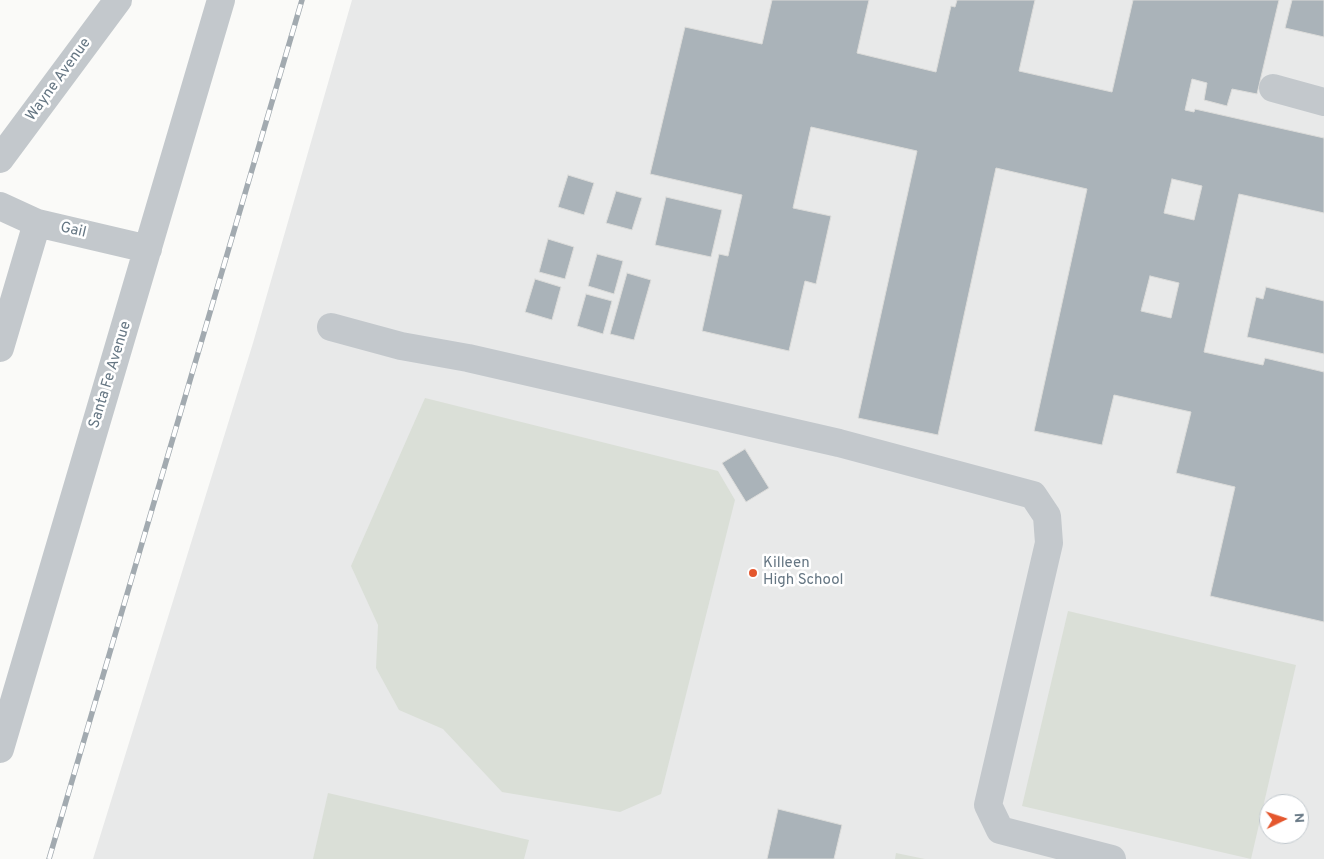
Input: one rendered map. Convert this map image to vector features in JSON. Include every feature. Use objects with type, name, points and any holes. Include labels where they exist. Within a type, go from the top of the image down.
[{"type":"street","name":"Wayne Avenue","points":[[0,160],[118,0]]},
{"type":"street","name":"Santa Fe Avenue","points":[[0,749],[221,0]]},
{"type":"street","points":[[1273,88],[1324,102]]},
{"type":"street","name":"Gail","points":[[0,206],[36,222],[148,249]]},
{"type":"street","points":[[0,348],[36,222]]},
{"type":"street","points":[[331,327],[401,346],[468,358],[839,443],[1033,495],[1047,516],[1049,543],[988,805],[1000,830],[1112,859]]},
{"type":"shaded area","name":"Killeen High School","points":[[352,0],[1324,0],[1324,859],[93,859],[253,343]]},
{"type":"shaded area","points":[[425,398],[718,471],[735,500],[661,794],[620,812],[502,792],[443,729],[399,710],[376,668],[378,625],[351,566]]},
{"type":"shaded area","points":[[1068,611],[1296,665],[1266,794],[1259,794],[1259,825],[1251,859],[1022,806]]},
{"type":"shaded area","points":[[328,793],[529,840],[524,859],[313,859]]},
{"type":"shaded area","points":[[896,853],[925,859],[895,859]]},
{"type":"building","points":[[772,0],[869,0],[857,53],[936,72],[951,6],[955,7],[957,0],[1035,0],[1019,71],[1112,92],[1133,0],[1279,0],[1257,94],[1232,89],[1227,106],[1204,100],[1207,83],[1192,79],[1185,110],[1194,112],[1195,109],[1324,138],[1324,213],[1239,194],[1204,352],[1263,365],[1265,358],[1324,372],[1324,622],[1210,596],[1235,487],[1176,473],[1191,412],[1114,395],[1102,445],[1034,431],[1087,189],[996,168],[938,435],[858,418],[917,151],[811,127],[793,208],[831,216],[816,284],[805,281],[789,351],[702,331],[719,254],[728,256],[742,195],[650,174],[685,27],[762,44]],"holes":[[[1172,179],[1202,186],[1194,220],[1164,213]],[[1150,276],[1179,283],[1171,318],[1141,311]]]},
{"type":"building","points":[[1292,0],[1324,0],[1324,37],[1285,28]]},
{"type":"building","points":[[568,175],[594,183],[584,215],[558,207]]},
{"type":"building","points":[[616,191],[642,198],[632,230],[606,223]]},
{"type":"building","points":[[666,197],[722,210],[711,257],[655,245]]},
{"type":"building","points":[[548,239],[574,247],[565,279],[539,272]]},
{"type":"building","points":[[597,254],[623,261],[614,294],[588,286]]},
{"type":"building","points":[[627,273],[651,280],[634,340],[610,334]]},
{"type":"building","points":[[535,279],[561,287],[552,320],[525,312]]},
{"type":"building","points":[[1266,287],[1324,301],[1324,354],[1247,337],[1256,297],[1263,299]]},
{"type":"building","points":[[586,294],[612,301],[603,334],[577,326]]},
{"type":"building","points":[[745,449],[769,488],[746,502],[722,463]]},
{"type":"building","points":[[778,809],[842,825],[834,859],[767,859]]},
{"type":"railway","points":[[49,859],[302,0]]},
{"type":"place","name":"Killeen High School","points":[[753,573]]}]
